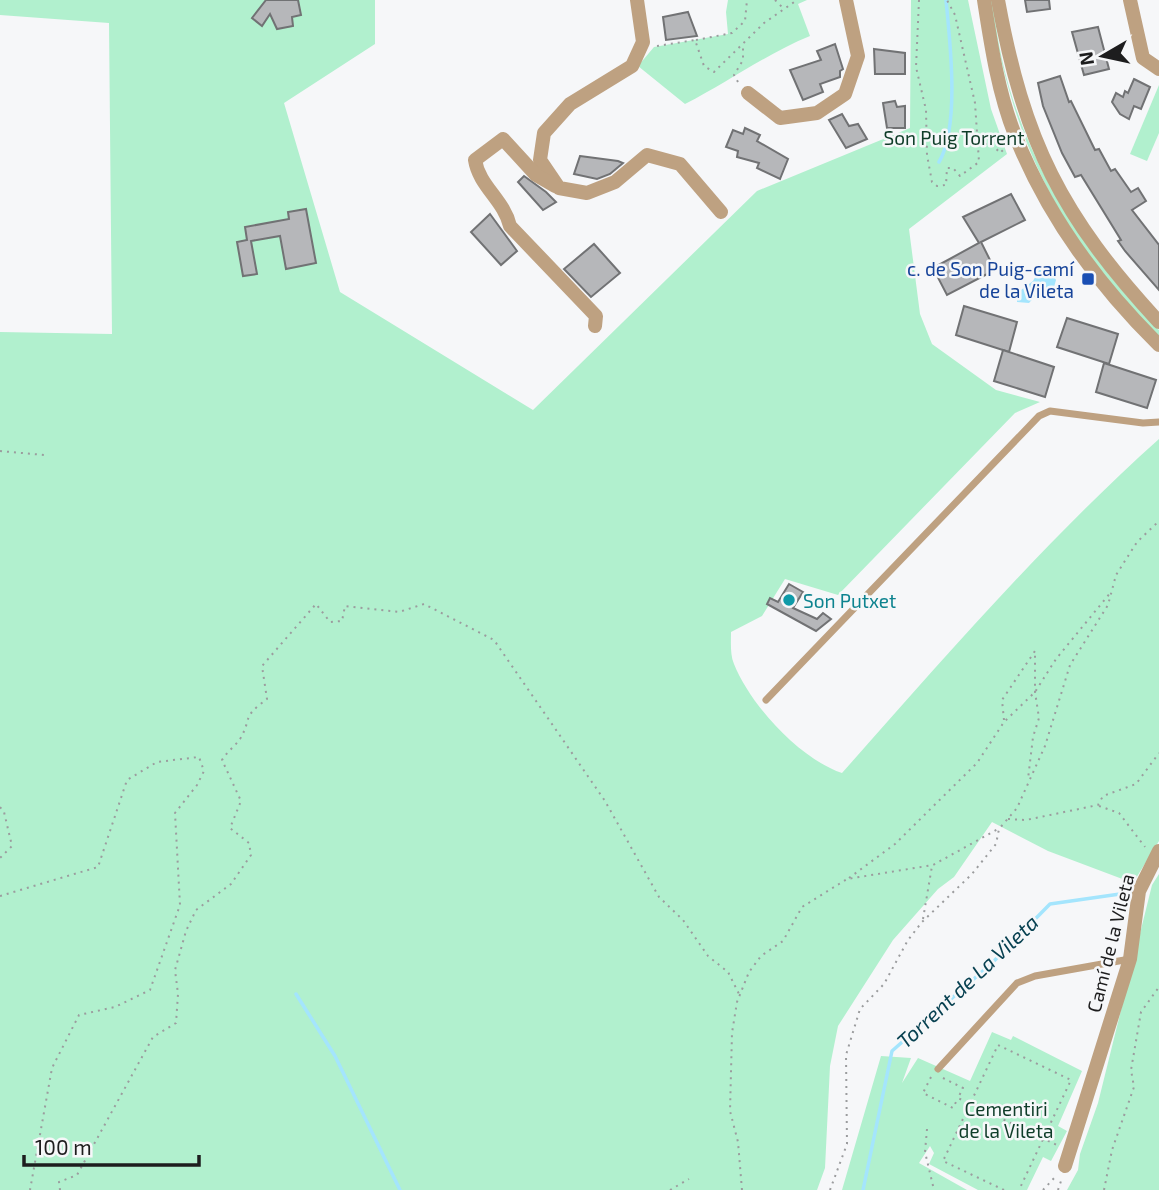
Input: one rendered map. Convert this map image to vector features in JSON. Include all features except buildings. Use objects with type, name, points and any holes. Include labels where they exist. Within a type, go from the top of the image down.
[{"type":"street","points":[[559,188],[540,160],[544,133],[570,104],[632,66],[643,42],[636,0]]},
{"type":"street","points":[[748,93],[780,117],[817,113],[845,94],[858,55],[846,0]]},
{"type":"street","points":[[984,0],[1004,102],[1027,163],[1076,250],[1116,303],[1159,345]]},
{"type":"street","points":[[998,0],[1014,78],[1030,127],[1056,189],[1089,241],[1159,322]]},
{"type":"street","points":[[1130,0],[1143,58],[1159,69]]},
{"type":"street","points":[[595,326],[596,316],[510,226],[506,211],[478,174],[475,160],[503,139],[536,175],[559,188],[587,193],[615,182],[647,155],[680,164],[722,212]]},
{"type":"street","name":"Camí de la Vileta","points":[[1065,1166],[1130,958],[1139,891],[1157,855]]},
{"type":"lane","points":[[766,700],[1039,416],[1050,411],[1143,423],[1159,422]]},
{"type":"lane","points":[[935,1071],[1017,983],[1035,976],[1130,958]]},
{"type":"path","points":[[654,47],[732,33],[745,21],[747,0]]},
{"type":"path","points":[[775,0],[784,9]]},
{"type":"path","points":[[695,40],[704,66],[714,72],[743,43],[797,0]]},
{"type":"path","points":[[919,0],[916,67],[926,110],[927,155],[932,182],[937,187],[946,185],[947,168],[953,168],[960,176],[979,162],[975,103],[955,15],[947,0]]},
{"type":"path","points":[[735,79],[745,52],[743,43]]},
{"type":"path","points":[[978,144],[992,144],[1000,153],[1005,148]]},
{"type":"path","points":[[0,451],[44,455]]},
{"type":"path","points":[[847,879],[933,865],[999,828],[1017,808],[1045,746],[1070,665],[1108,605],[1116,575],[1136,542],[1159,521]]},
{"type":"path","points":[[742,1190],[738,1142],[730,1111],[732,1033],[740,996],[749,972],[761,956],[783,941],[802,907],[895,844],[968,772],[1004,722],[1035,692],[1056,659],[1111,592]]},
{"type":"path","points":[[60,1190],[59,1182],[77,1175],[153,1037],[176,1023],[178,995],[175,970],[186,931],[196,910],[231,884],[251,855],[249,843],[230,828],[241,801],[222,760],[230,746],[239,740],[247,714],[267,699],[262,666],[316,604],[330,622],[342,621],[345,606],[399,612],[424,604],[494,640],[605,801],[659,897],[683,920],[708,957],[728,972],[740,996]]},
{"type":"path","points":[[1004,722],[1002,700],[1035,651],[1035,692],[1039,718],[1032,737],[1028,783]]},
{"type":"path","points":[[1098,805],[1103,796],[1136,784],[1159,753]]},
{"type":"path","points":[[0,896],[98,867],[127,780],[157,762],[199,757],[204,771],[197,785],[175,813],[180,905],[150,990],[115,1007],[79,1015],[52,1068],[30,1190]]},
{"type":"path","points":[[1007,819],[1026,820],[1098,805],[1119,813],[1157,855]]},
{"type":"path","points":[[0,807],[12,846],[0,858]]},
{"type":"path","points":[[831,1190],[847,1144],[844,1083],[849,1037],[860,1009],[884,984],[908,940],[922,922],[972,874],[996,844],[999,828]]},
{"type":"path","points":[[922,922],[933,865]]},
{"type":"path","points":[[1104,1190],[1112,1150],[1134,1087],[1131,1070],[1141,1012],[1159,987]]},
{"type":"path","points":[[1004,1190],[943,1161],[998,1045],[1071,1080],[1019,1190]]},
{"type":"path","points":[[935,1071],[923,1093],[953,1108],[963,1088],[943,1078]]},
{"type":"path","points":[[958,1098],[1070,1151]]},
{"type":"path","points":[[927,1129],[925,1152],[934,1190]]},
{"type":"path","points":[[1043,1190],[1065,1166]]},
{"type":"path","points":[[670,1190],[689,1179]]},
{"type":"green space","name":"Son Puig Torrent","points":[[0,0],[375,0],[375,44],[284,103],[340,292],[533,410],[757,191],[910,128],[911,0],[968,0],[991,109],[1007,154],[909,229],[920,314],[932,344],[996,390],[1040,402],[1015,413],[838,595],[785,579],[762,616],[731,632],[732,657],[752,697],[779,729],[810,756],[842,773],[1035,559],[1159,439],[1159,841],[1133,883],[1048,851],[992,822],[954,877],[938,889],[893,940],[838,1026],[830,1066],[825,1168],[817,1190],[0,1190],[0,332],[112,334],[109,23],[0,15]]},
{"type":"green space","points":[[728,0],[807,0],[798,4],[810,36],[778,51],[685,104],[638,66],[654,47],[728,34]]},
{"type":"green space","points":[[989,0],[993,0],[999,47],[1011,92],[1027,137],[1047,180],[1070,221],[1097,259],[1159,330],[1159,337],[1092,260],[1045,183],[1012,99],[999,52]]},
{"type":"green space","points":[[1159,85],[1159,133],[1147,161],[1130,154]]},
{"type":"green space","points":[[1159,874],[1159,1190],[1067,1190],[1078,1170],[1080,1154],[1098,1103],[1152,885]]},
{"type":"green space","name":"Cementiri de la Vileta","points":[[992,1032],[1011,1040],[1013,1036],[1082,1071],[1058,1126],[1067,1131],[1051,1161],[1043,1157],[1027,1190],[978,1190],[929,1164],[934,1153],[930,1146],[919,1163],[967,1190],[842,1190],[881,1056],[911,1058],[902,1083],[918,1058],[970,1081]]},
{"type":"water","points":[[1039,270],[1051,271],[1056,280],[1054,287],[1037,294],[1029,303],[1017,302],[1017,293],[1033,281]]},
{"type":"waterway","points":[[939,162],[950,127],[952,83],[946,0]]},
{"type":"waterway","name":"Torrent de La Vileta","points":[[863,1190],[892,1051],[993,962],[1050,904],[1134,892]]},
{"type":"waterway","points":[[296,994],[335,1056],[400,1190]]},
{"type":"place","name":"c. de Son Puig-camí de la Vileta","points":[[1088,279]]},
{"type":"place","name":"Son Putxet","points":[[789,600]]}]
